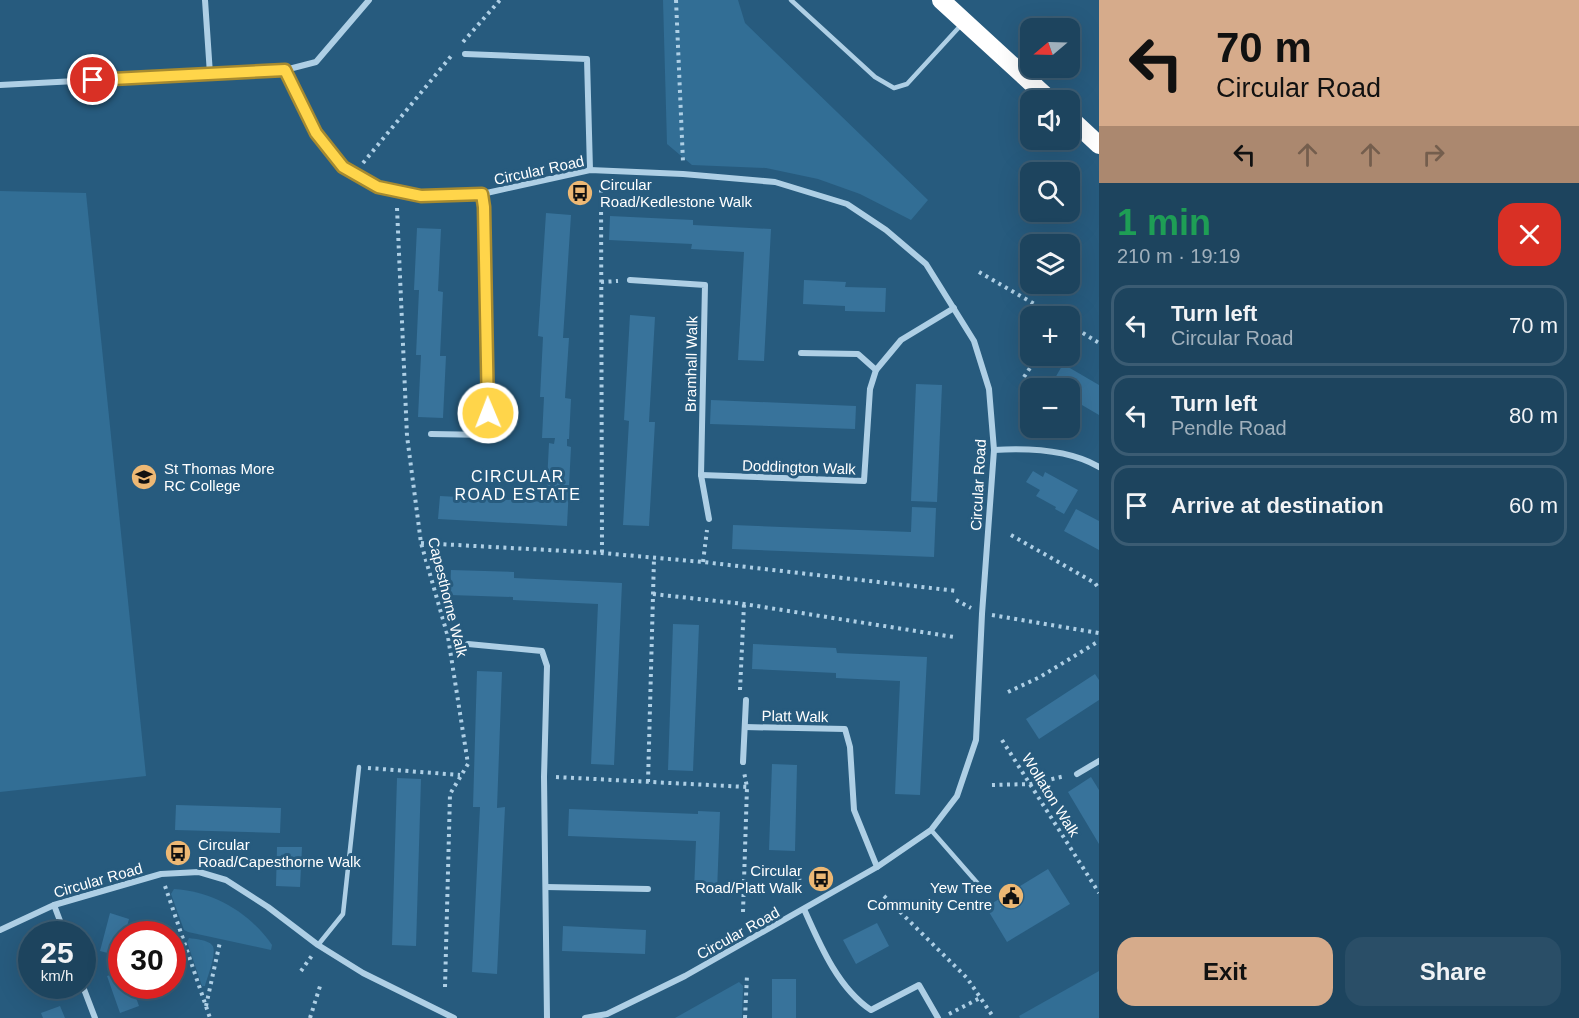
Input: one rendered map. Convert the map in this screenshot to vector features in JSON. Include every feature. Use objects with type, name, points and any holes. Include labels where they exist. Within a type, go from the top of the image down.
[{"type":"highway","points":[[941,0],[1039,90]]},
{"type":"highway","points":[[1080,127],[1099,145]]},
{"type":"street","points":[[206,0],[210,74]]},
{"type":"street","points":[[0,85],[285,70],[316,62],[369,0]]},
{"type":"street","points":[[465,54],[588,59],[590,170]]},
{"type":"street","name":"Circular Road","points":[[285,70],[316,133],[343,167],[378,187],[421,196],[482,194],[590,170],[683,174],[775,182],[847,204],[886,230],[926,264],[974,341],[988,389],[994,450],[982,614],[976,740],[957,795],[931,830],[877,867],[685,976],[607,1014],[585,1018]]},
{"type":"street","points":[[431,434],[489,435],[482,194]]},
{"type":"street","name":"Bramhall Walk","points":[[630,280],[705,285],[701,475],[709,519]]},
{"type":"street","name":"Doddington Walk","points":[[701,475],[864,481],[870,389],[876,370],[902,339],[954,309]]},
{"type":"street","points":[[801,353],[858,354],[876,370]]},
{"type":"street","points":[[994,450],[1013,448],[1050,452],[1089,461],[1099,467]]},
{"type":"street","name":"Capesthorne Walk","points":[[468,644],[542,651],[547,666],[544,777],[547,1018]]},
{"type":"street","points":[[742,762],[746,700]]},
{"type":"street","name":"Platt Walk","points":[[745,727],[844,729],[850,747],[854,810],[877,867]]},
{"type":"street","points":[[1077,774],[1099,761]]},
{"type":"street","name":"Circular Road","points":[[0,930],[54,905],[161,874],[199,872],[226,880],[268,907],[318,945],[363,973],[454,1018]]},
{"type":"street","points":[[546,887],[648,889]]},
{"type":"street","points":[[54,905],[60,921]]},
{"type":"street","points":[[804,909],[841,980],[858,1001],[871,1010],[919,985],[940,1018]]},
{"type":"street","points":[[87,999],[94,1018]]},
{"type":"lane","points":[[791,0],[875,77],[894,88],[907,84],[964,21]]},
{"type":"lane","points":[[318,945],[343,915],[358,767]]},
{"type":"lane","points":[[931,830],[980,886]]},
{"type":"path","points":[[363,164],[500,0]]},
{"type":"path","points":[[676,0],[683,174]]},
{"type":"path","points":[[602,171],[602,553]]},
{"type":"path","name":"Capesthorne Walk","points":[[397,208],[407,436],[421,543],[448,637],[468,764],[450,794],[445,987]]},
{"type":"path","points":[[979,272],[1037,306]]},
{"type":"path","points":[[1080,332],[1099,343]]},
{"type":"path","points":[[1024,377],[1031,366]]},
{"type":"path","points":[[703,562],[709,519]]},
{"type":"path","points":[[1011,535],[1095,583],[1099,590]]},
{"type":"path","points":[[421,543],[602,553],[703,562],[957,591]]},
{"type":"path","points":[[648,782],[654,558]]},
{"type":"path","points":[[653,594],[744,604],[954,637]]},
{"type":"path","points":[[956,600],[982,614],[1099,633]]},
{"type":"path","points":[[744,604],[740,692],[746,700]]},
{"type":"path","points":[[1008,692],[1040,677],[1099,641]]},
{"type":"path","name":"Wollaton Walk","points":[[1002,740],[1099,893]]},
{"type":"path","points":[[742,762],[747,787],[743,912]]},
{"type":"path","points":[[358,767],[460,775]]},
{"type":"path","points":[[992,785],[1031,784],[1077,774]]},
{"type":"path","points":[[544,777],[747,787]]},
{"type":"path","points":[[161,874],[210,1018]]},
{"type":"path","points":[[884,896],[967,978],[994,1018]]},
{"type":"path","points":[[206,1006],[220,942]]},
{"type":"path","points":[[301,970],[318,945]]},
{"type":"path","points":[[745,1018],[747,975]]},
{"type":"path","points":[[310,1018],[321,983]]},
{"type":"path","points":[[940,1018],[980,998]]},
{"type":"shaded area","points":[[663,0],[738,0],[745,23],[928,200],[911,220],[860,194],[818,179],[766,168],[692,165],[667,144]]},
{"type":"shaded area","points":[[0,191],[86,193],[146,776],[0,792]]},
{"type":"shaded area","points":[[174,889],[189,891],[203,894],[229,906],[242,914],[263,933],[272,945],[271,950],[186,931],[186,921],[181,921],[171,894]]},
{"type":"shaded area","points":[[189,938],[208,942],[214,948],[205,986],[202,986],[187,942]]},
{"type":"shaded area","points":[[1099,971],[1099,1018],[1020,1018],[1019,1016]]},
{"type":"shaded area","points":[[739,982],[743,986],[742,1018],[675,1018]]},
{"type":"building","points":[[546,213],[571,215],[563,338],[569,338],[565,398],[571,399],[569,439],[567,439],[567,446],[571,447],[567,526],[438,519],[440,496],[546,502],[549,443],[554,444],[555,438],[542,438],[544,397],[540,397],[543,337],[538,336]]},
{"type":"building","points":[[610,216],[693,220],[693,225],[771,229],[764,361],[738,360],[744,252],[691,249],[692,244],[609,240]]},
{"type":"building","points":[[417,228],[441,229],[438,291],[443,292],[440,356],[446,356],[443,418],[418,417],[421,355],[416,355],[419,290],[414,290]]},
{"type":"building","points":[[804,280],[846,282],[845,287],[886,288],[885,312],[845,311],[845,306],[803,304]]},
{"type":"building","points":[[630,315],[655,317],[649,422],[655,422],[649,526],[623,525],[629,421],[624,420]]},
{"type":"building","points":[[1062,366],[1066,366],[1099,385],[1099,415],[1080,404],[1080,378],[1055,378]]},
{"type":"building","points":[[916,384],[942,385],[937,502],[911,501]]},
{"type":"building","points":[[711,400],[856,406],[855,429],[710,424]]},
{"type":"building","points":[[1033,471],[1043,477],[1045,472],[1078,490],[1064,514],[1036,496],[1040,490],[1026,482]]},
{"type":"building","points":[[912,507],[936,508],[934,557],[732,549],[733,525],[911,532]]},
{"type":"building","points":[[1076,509],[1099,521],[1099,550],[1064,531]]},
{"type":"building","points":[[451,570],[514,572],[514,578],[622,583],[614,765],[591,764],[598,604],[513,600],[513,597],[450,595]]},
{"type":"building","points":[[673,624],[699,625],[693,771],[668,770]]},
{"type":"building","points":[[753,644],[836,648],[837,653],[927,657],[920,795],[895,794],[900,681],[836,678],[836,673],[752,669]]},
{"type":"building","points":[[477,671],[502,672],[497,808],[505,807],[497,974],[472,972],[480,807],[473,807]]},
{"type":"building","points":[[1095,674],[1099,680],[1099,700],[1039,739],[1026,719]]},
{"type":"building","points":[[772,764],[797,765],[795,851],[769,850]]},
{"type":"building","points":[[1091,777],[1099,790],[1099,844],[1068,792]]},
{"type":"building","points":[[397,778],[421,779],[416,946],[392,945]]},
{"type":"building","points":[[176,805],[281,808],[280,833],[175,830]]},
{"type":"building","points":[[569,809],[698,814],[698,811],[720,812],[717,892],[694,891],[696,841],[568,836]]},
{"type":"building","points":[[277,847],[302,847],[300,887],[276,886]]},
{"type":"building","points":[[1048,869],[1070,904],[1007,942],[986,907]]},
{"type":"building","points":[[110,913],[129,919],[128,921],[108,921],[108,953],[100,951]]},
{"type":"building","points":[[877,923],[889,946],[856,964],[843,940]]},
{"type":"building","points":[[563,926],[646,930],[645,954],[562,951]]},
{"type":"building","points":[[772,979],[796,979],[796,1018],[772,1018]]},
{"type":"building","points":[[115,999],[137,999],[139,1006],[120,1013]]},
{"type":"building","points":[[60,1006],[65,1018],[43,1018],[41,1013]]},
{"type":"place","name":"Circular Road/Kedlestone Walk","points":[[580,193]]},
{"type":"place","name":"St Thomas More RC College","points":[[144,477]]},
{"type":"place","name":"Circular Road/Capesthorne Walk","points":[[178,853]]},
{"type":"place","name":"Circular Road/Platt Walk","points":[[821,879]]},
{"type":"place","name":"Yew Tree Community Centre","points":[[1011,896]]},
{"type":"district","name":"CIRCULAR ROAD ESTATE","points":[[518,485]]},
{"type":"route","points":[[93,80],[285,70],[316,133],[343,167],[378,187],[421,196],[482,194],[488,413]]}]
